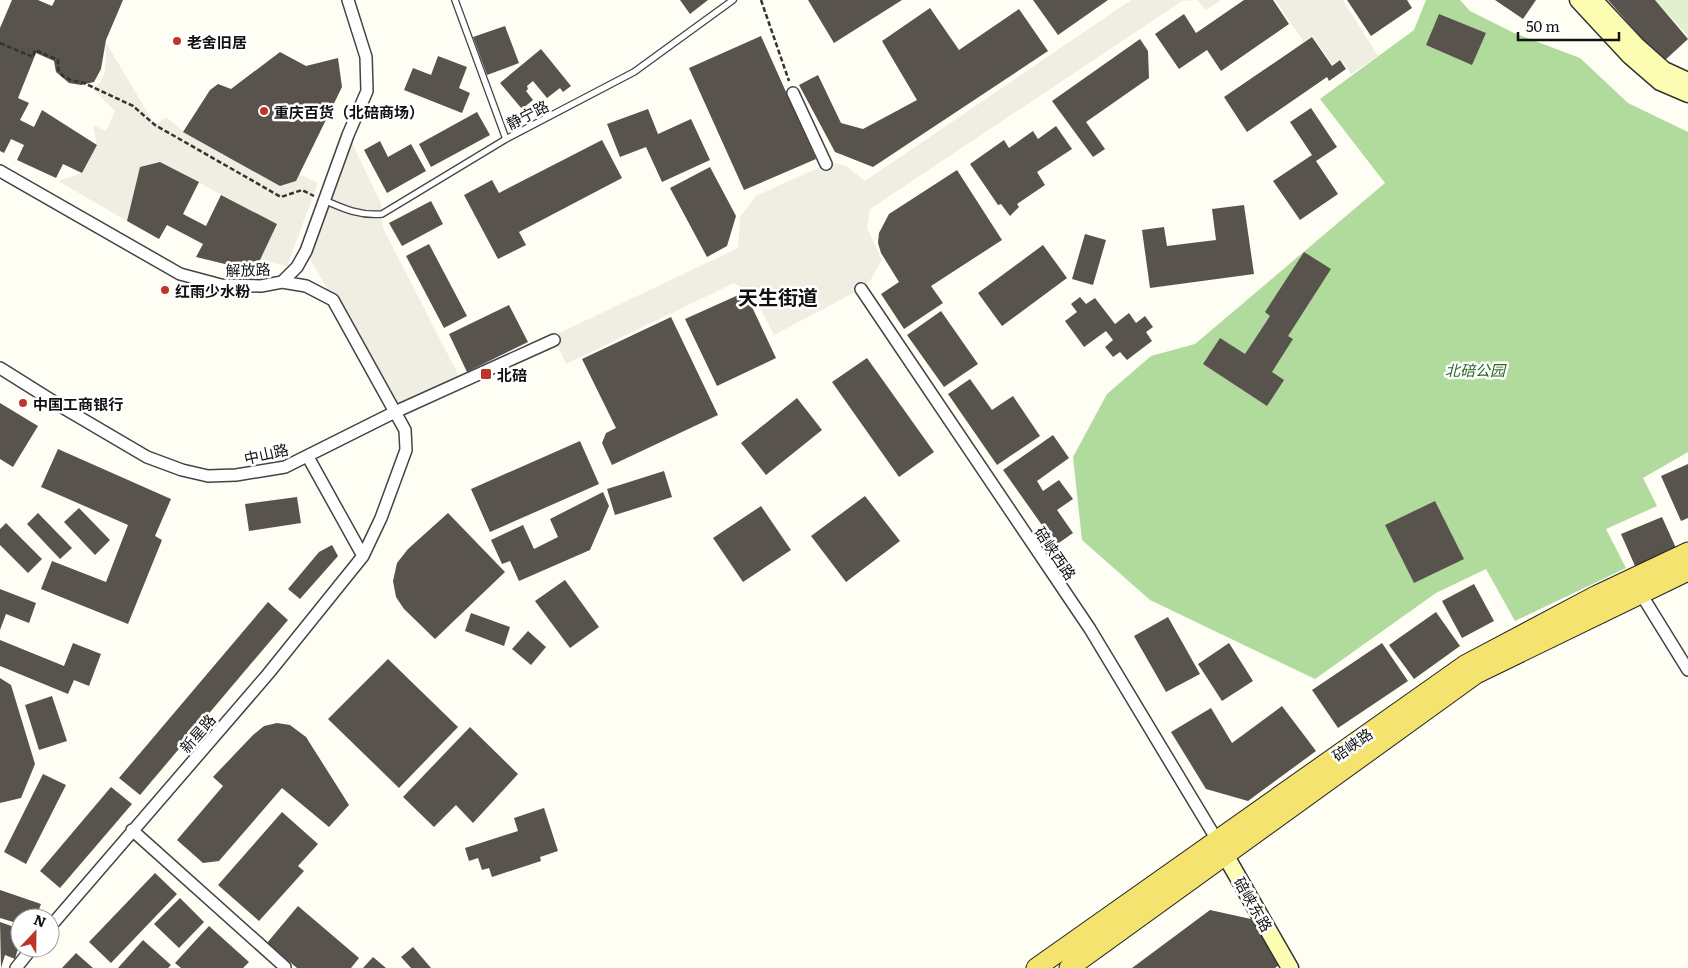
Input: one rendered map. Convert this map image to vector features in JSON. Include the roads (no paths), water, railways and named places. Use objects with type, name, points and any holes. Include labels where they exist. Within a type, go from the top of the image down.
[{"type":"main road","name":"碚峡路","points":[[1036,968],[1464,665],[1597,595],[1688,552]]},
{"type":"main road","name":"碚峡路","points":[[1069,968],[1476,674],[1688,571]]},
{"type":"street","name":"解放路","points":[[0,171],[180,274],[221,286],[261,286],[282,282],[297,267],[306,251],[348,135],[367,91],[366,57],[348,0]]},
{"type":"street","points":[[1578,0],[1630,56],[1660,82],[1688,94]]},
{"type":"street","points":[[1594,0],[1637,46],[1664,70],[1688,81]]},
{"type":"street","points":[[793,93],[826,164]]},
{"type":"street","name":"新星路","points":[[60,915],[268,674],[362,556],[381,518],[406,450],[405,430],[333,300],[306,286],[282,282]]},
{"type":"street","name":"碚峡西路","points":[[861,289],[1090,629],[1217,840]]},
{"type":"street","name":"中山路","points":[[0,368],[148,457],[182,470],[208,476],[236,475],[285,467],[395,412],[554,340]]},
{"type":"street","points":[[308,457],[362,556]]},
{"type":"street","points":[[1641,594],[1688,670]]},
{"type":"street","points":[[132,830],[285,967]]},
{"type":"street","name":"碚峡东路","points":[[1217,840],[1290,968]]},
{"type":"street","points":[[16,968],[24,958]]},
{"type":"lane","points":[[455,0],[506,139]]},
{"type":"lane","name":"静宁路","points":[[324,200],[346,211],[368,216],[382,214],[506,139],[634,72],[732,0]]},
{"type":"place","name":"老舍旧居","points":[[177,41]]},
{"type":"place","name":"重庆百货（北碚商场）","points":[[264,111]]},
{"type":"place","name":"红雨少水粉","points":[[165,290]]},
{"type":"place","name":"北碚","points":[[486,374]]},
{"type":"place","name":"中国工商银行","points":[[23,403]]},
{"type":"district","name":"天生街道","points":[[778,296]]},
{"type":"park label","name":"北碚公园","points":[[1475,369]]}]
